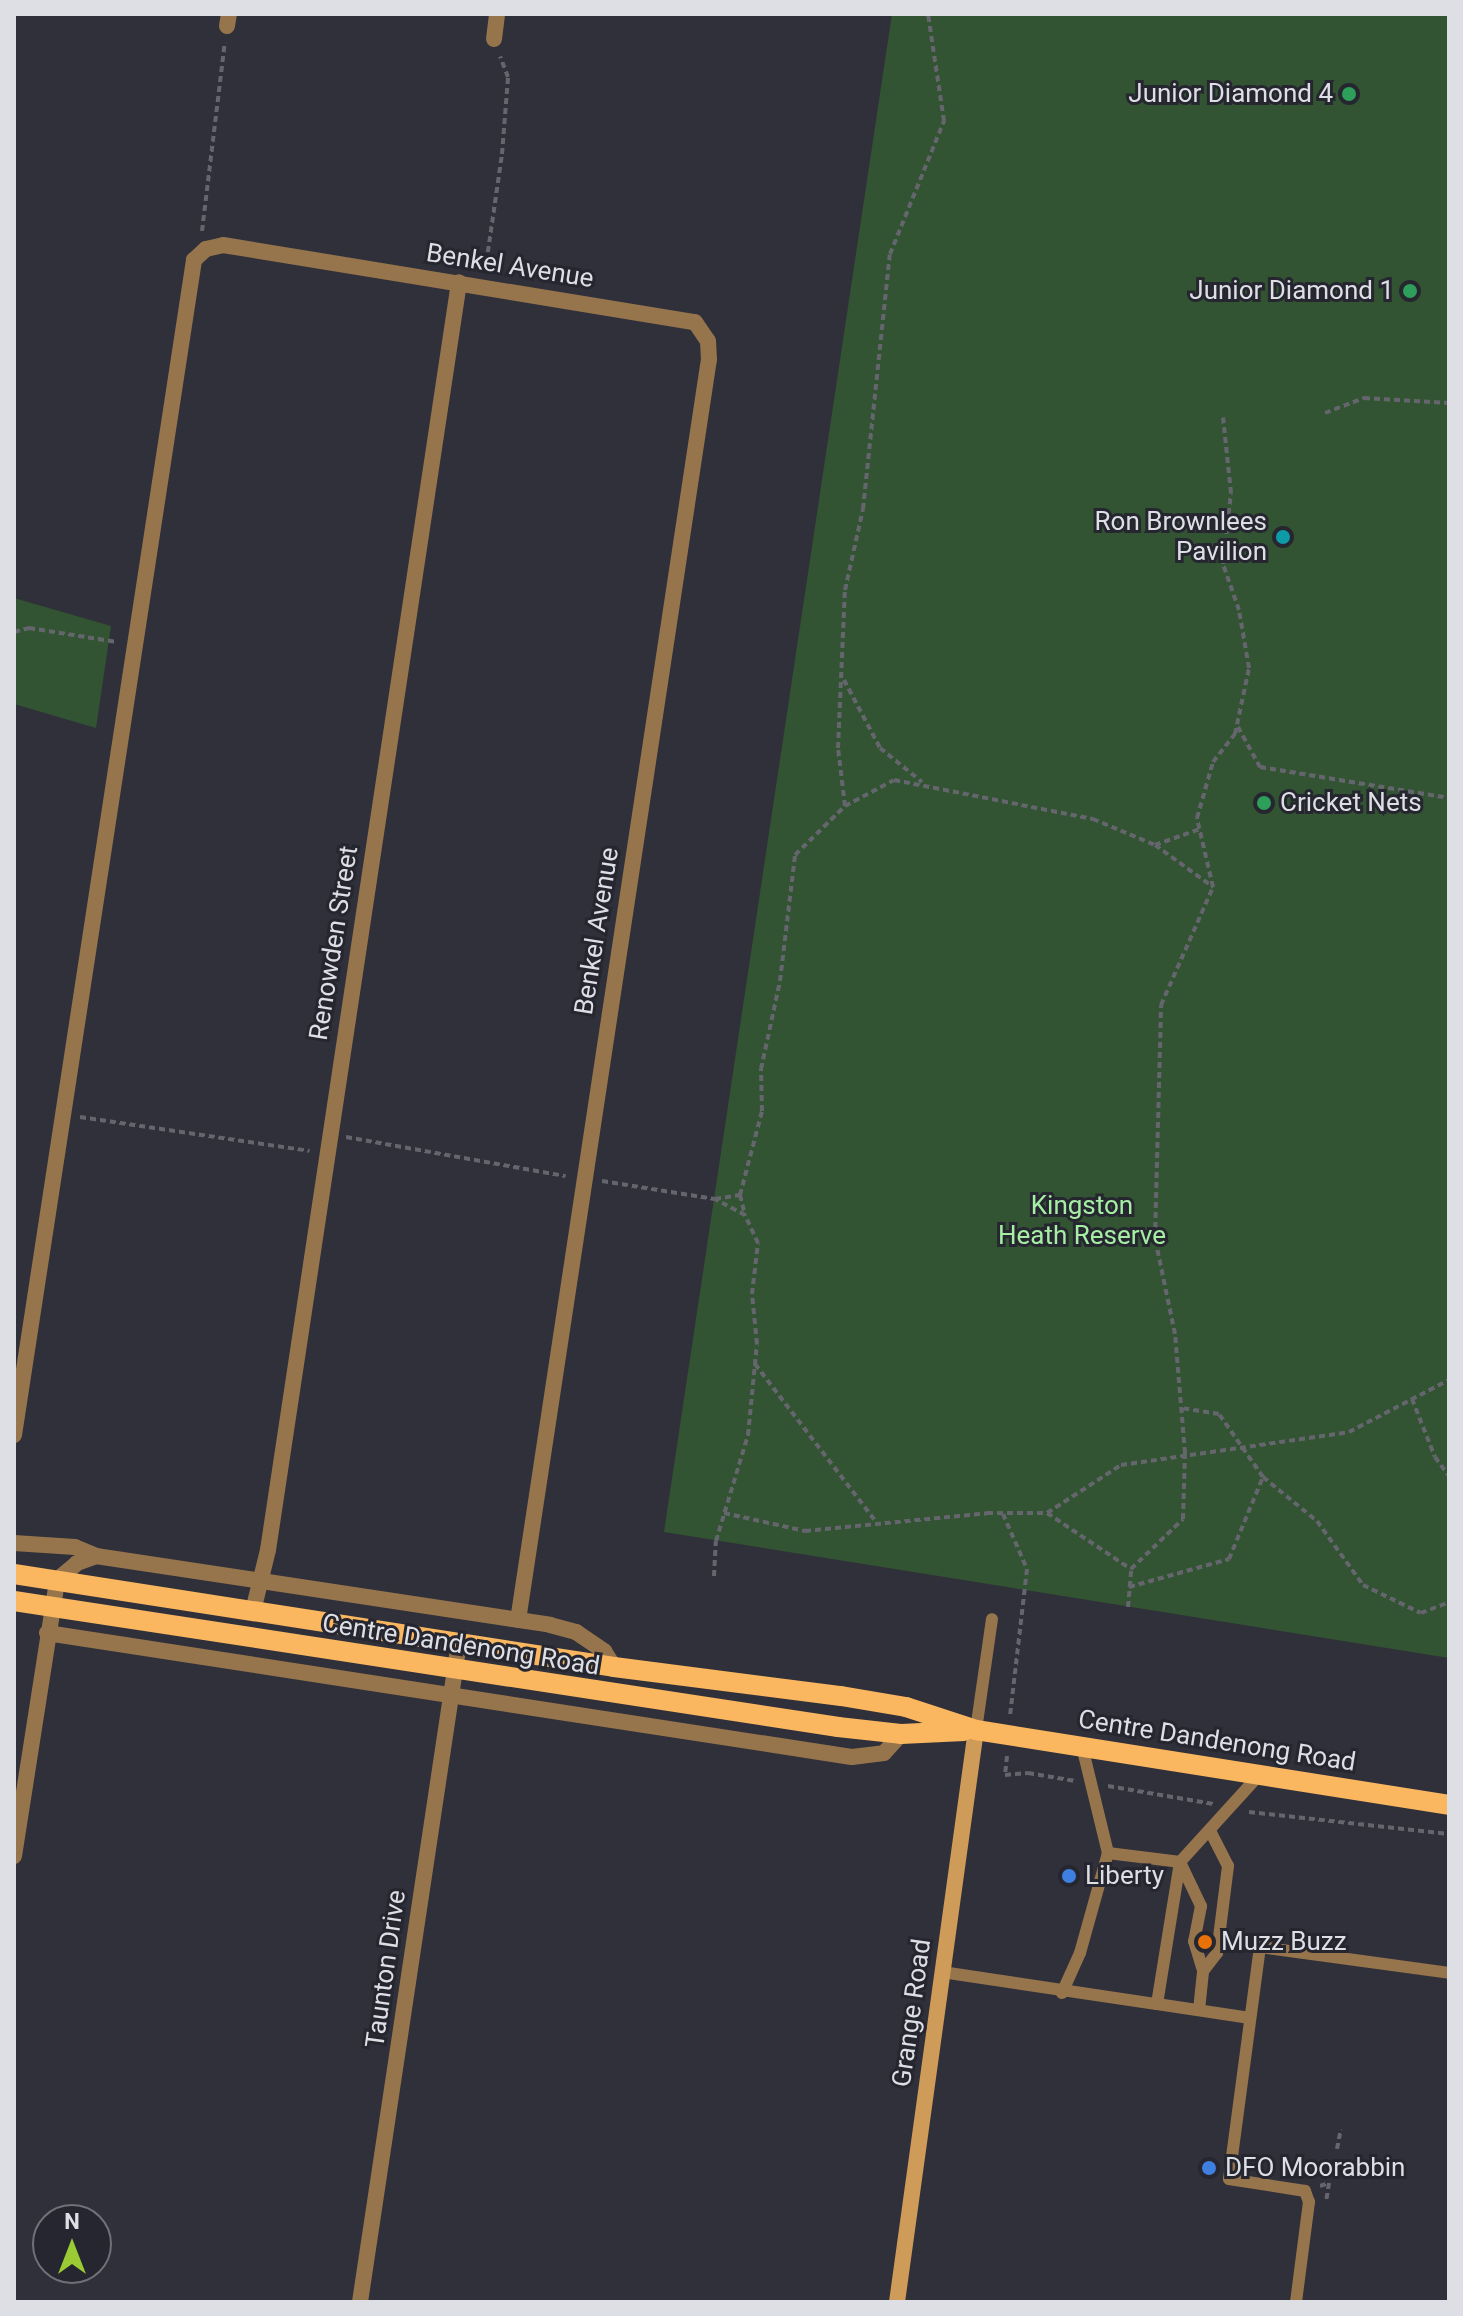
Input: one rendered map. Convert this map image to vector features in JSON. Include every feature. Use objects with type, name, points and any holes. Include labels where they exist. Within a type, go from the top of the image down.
[{"type":"main road","name":"Centre Dandenong Road","points":[[14,1574],[614,1667],[841,1696],[906,1707],[976,1730],[1449,1805]]},
{"type":"main road","name":"Centre Dandenong Road","points":[[14,1601],[455,1670],[901,1734],[976,1730]]},
{"type":"main road","name":"Grange Road","points":[[897,2302],[976,1730]]},
{"type":"street","points":[[494,39],[497,14]]},
{"type":"street","name":"Benkel Avenue","points":[[206,249],[223,245],[679,316],[703,329],[709,349],[518,1620]]},
{"type":"street","points":[[14,1435],[189,277],[194,260],[206,249]]},
{"type":"street","name":"Renowden Street","points":[[253,1611],[262,1580],[459,282]]},
{"type":"street","name":"Centre Dandenong Road","points":[[14,1543],[75,1547],[96,1556],[518,1620],[576,1632],[604,1651],[614,1667]]},
{"type":"street","points":[[14,1856],[57,1580],[77,1563],[96,1556]]},
{"type":"street","name":"Centre Dandenong Road","points":[[47,1633],[852,1757],[884,1753],[901,1734]]},
{"type":"street","name":"Taunton Drive","points":[[360,2302],[459,1643]]},
{"type":"lane","points":[[976,1730],[992,1619]]},
{"type":"lane","points":[[1062,1993],[1080,1953],[1108,1853],[1082,1746]]},
{"type":"lane","points":[[1157,2004],[1180,1862],[1260,1774]]},
{"type":"lane","points":[[1203,1971],[1217,1953],[1228,1866],[1210,1831]]},
{"type":"lane","points":[[1108,1853],[1180,1862]]},
{"type":"lane","points":[[1180,1862],[1202,1909],[1194,1941],[1203,1971],[1199,2010]]},
{"type":"lane","points":[[1296,2302],[1309,2202],[1305,2191],[1229,2179],[1260,1947],[1449,1973]]},
{"type":"lane","points":[[942,1972],[1062,1993],[1250,2018]]},
{"type":"path","points":[[845,806],[838,748],[845,590],[863,509],[890,254],[944,121],[928,14]]},
{"type":"path","points":[[206,249],[200,221],[228,20]]},
{"type":"path","points":[[483,286],[508,77],[494,39]]},
{"type":"path","points":[[1325,413],[1364,398],[1449,403]]},
{"type":"path","points":[[1128,1607],[1131,1569],[1183,1519],[1185,1453],[1175,1334],[1155,1238],[1161,1005],[1213,887],[1197,818],[1213,762],[1237,725],[1249,668],[1239,610],[1223,564],[1231,493],[1223,417]]},
{"type":"path","points":[[14,632],[29,628],[132,646]]},
{"type":"path","points":[[843,679],[880,748],[924,784]]},
{"type":"path","points":[[1237,725],[1260,767],[1449,798]]},
{"type":"path","points":[[714,1576],[716,1541],[748,1435],[755,1364],[752,1294],[758,1243],[740,1195],[762,1111],[761,1069],[780,981],[795,855],[845,806],[894,780],[1093,819],[1155,845],[1213,887]]},
{"type":"path","points":[[1155,845],[1200,829]]},
{"type":"path","points":[[62,1115],[327,1154]]},
{"type":"path","points":[[330,1133],[584,1179],[715,1199],[740,1195]]},
{"type":"path","points":[[715,1199],[745,1215]]},
{"type":"path","points":[[755,1364],[877,1523]]},
{"type":"path","points":[[724,1513],[805,1531],[1003,1513],[1047,1513],[1121,1465],[1185,1453],[1241,1449],[1349,1432],[1449,1380]]},
{"type":"path","points":[[1412,1399],[1435,1457],[1449,1476]]},
{"type":"path","points":[[1181,1408],[1219,1414],[1263,1477],[1317,1521],[1363,1585],[1421,1613],[1449,1602]]},
{"type":"path","points":[[1129,1587],[1229,1559],[1263,1477]]},
{"type":"path","points":[[1003,1513],[1027,1569],[1005,1775]]},
{"type":"path","points":[[1047,1513],[1131,1569]]},
{"type":"path","points":[[1337,2149],[1341,2129]]},
{"type":"green space","name":"Kingston Heath Reserve","points":[[892,14],[1449,14],[1449,1658],[664,1532]]},
{"type":"green space","points":[[14,598],[111,626],[96,728],[14,704]]},
{"type":"place","name":"Junior Diamond 4","points":[[1349,94]]},
{"type":"place","name":"Junior Diamond 1","points":[[1410,291]]},
{"type":"place","name":"Ron Brownlees Pavilion","points":[[1283,537]]},
{"type":"place","name":"Cricket Nets","points":[[1264,803]]},
{"type":"place","name":"Liberty","points":[[1069,1876]]},
{"type":"place","name":"Muzz Buzz","points":[[1205,1942]]},
{"type":"place","name":"DFO Moorabbin","points":[[1209,2168]]}]
